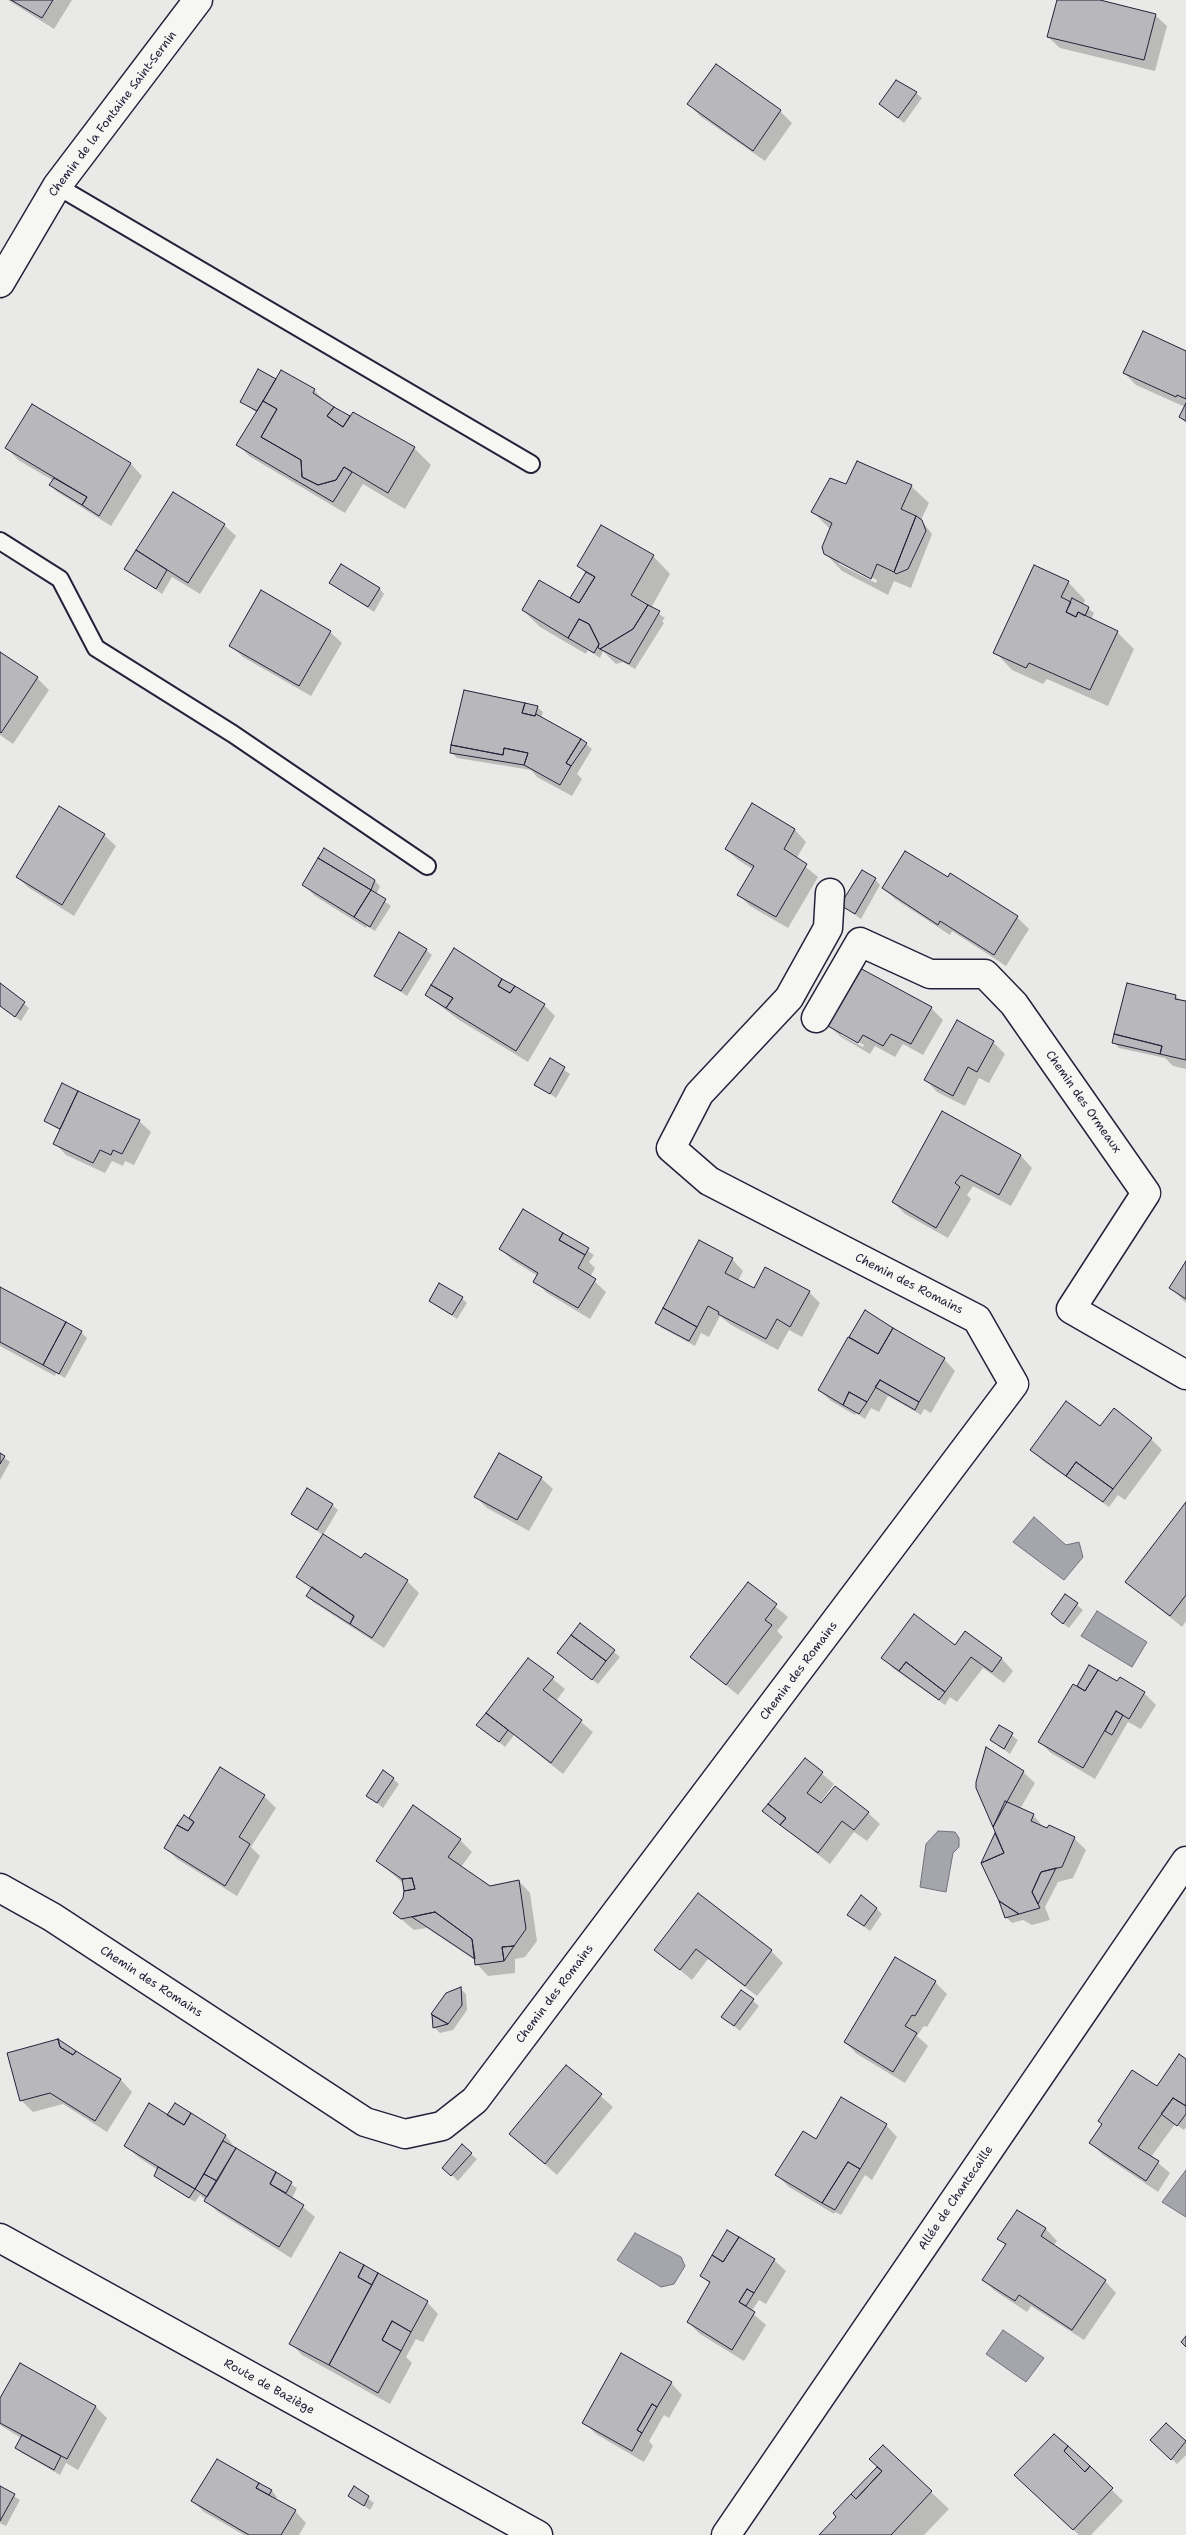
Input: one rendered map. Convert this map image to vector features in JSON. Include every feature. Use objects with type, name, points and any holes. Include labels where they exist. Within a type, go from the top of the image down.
[{"type":"street","name":"Chemin de la Fontaine Saint-Sernin","points":[[0,282],[57,186],[198,0]]},
{"type":"street","name":"Chemin des Romains","points":[[0,1888],[52,1917],[364,2122],[405,2134],[442,2126],[475,2100],[1014,1384],[977,1319],[709,1181],[671,1148],[699,1094],[789,998],[828,928],[830,893]]},
{"type":"street","name":"Chemin des Ormeaux","points":[[816,1018],[860,942],[930,974],[985,974],[1014,1004],[1146,1193],[1071,1309],[1186,1375]]},
{"type":"street","name":"Allée de Chantecaille","points":[[726,2535],[1186,1861]]},
{"type":"street","name":"Route de Baziège","points":[[0,2238],[538,2535]]},
{"type":"lane","points":[[57,186],[531,464]]},
{"type":"lane","points":[[0,542],[60,579],[96,648],[233,734],[427,866]]},
{"type":"shaded area","points":[[1034,1517],[1066,1545],[1079,1542],[1083,1557],[1064,1580],[1013,1542]]},
{"type":"shaded area","points":[[1097,1611],[1147,1642],[1132,1667],[1081,1636]]},
{"type":"shaded area","points":[[938,1831],[955,1832],[959,1838],[959,1847],[953,1853],[946,1892],[920,1887],[926,1844]]},
{"type":"shaded area","points":[[1186,2170],[1186,2217],[1162,2202]]},
{"type":"shaded area","points":[[635,2233],[681,2257],[685,2266],[674,2284],[661,2287],[617,2260]]},
{"type":"shaded area","points":[[1003,2330],[1044,2358],[1026,2382],[986,2354]]},
{"type":"building","points":[[11,0],[53,0],[42,18]]},
{"type":"building","points":[[1057,0],[1100,0],[1156,14],[1144,60],[1047,37]]},
{"type":"building","points":[[716,64],[781,110],[753,151],[687,104]]},
{"type":"building","points":[[896,80],[917,92],[898,118],[879,104]]},
{"type":"building","points":[[1143,331],[1186,351],[1186,399],[1177,395],[1176,397],[1123,373]]},
{"type":"building","points":[[258,369],[276,379],[257,411],[240,402]]},
{"type":"building","points":[[281,370],[315,389],[313,393],[334,407],[327,416],[343,427],[353,412],[415,447],[388,493],[344,467],[336,480],[318,485],[302,477],[301,460],[261,437],[277,409],[263,401]]},
{"type":"building","points":[[263,401],[277,409],[261,437],[301,460],[302,477],[318,485],[336,480],[344,467],[352,472],[333,502],[236,445]]},
{"type":"building","points":[[1186,403],[1186,421],[1179,417]]},
{"type":"building","points":[[32,404],[131,463],[99,516],[82,505],[87,497],[5,448]]},
{"type":"building","points":[[334,407],[350,416],[343,427],[327,416]]},
{"type":"building","points":[[857,461],[912,485],[901,509],[916,516],[894,572],[877,564],[871,579],[824,554],[822,547],[832,523],[811,512],[830,478],[846,484]]},
{"type":"building","points":[[54,478],[87,497],[82,505],[49,485]]},
{"type":"building","points":[[173,492],[225,524],[188,583],[136,550]]},
{"type":"building","points":[[916,516],[922,520],[926,531],[908,569],[896,574],[894,572]]},
{"type":"building","points":[[601,525],[654,555],[631,595],[648,605],[633,629],[600,649],[589,624],[579,619],[568,638],[522,610],[539,580],[579,603],[595,577],[577,566]]},
{"type":"building","points":[[136,550],[167,570],[156,589],[124,569]]},
{"type":"building","points":[[341,564],[380,588],[368,607],[329,583]]},
{"type":"building","points":[[1034,565],[1069,581],[1061,597],[1071,602],[1066,612],[1076,617],[1078,612],[1118,631],[1090,690],[1029,663],[1026,668],[993,653]]},
{"type":"building","points":[[586,572],[595,577],[579,603],[570,598]]},
{"type":"building","points":[[261,590],[331,631],[299,686],[229,646]]},
{"type":"building","points":[[1072,598],[1089,607],[1085,616],[1078,612],[1076,617],[1066,612]]},
{"type":"building","points":[[648,605],[660,611],[629,664],[600,649],[633,629]]},
{"type":"building","points":[[579,619],[589,624],[599,644],[594,653],[568,638]]},
{"type":"building","points":[[0,652],[38,677],[1,733],[0,732]]},
{"type":"building","points":[[464,690],[525,703],[522,713],[535,716],[536,714],[581,739],[566,763],[571,766],[560,785],[524,765],[528,753],[504,748],[503,755],[451,745]]},
{"type":"building","points":[[525,703],[538,706],[535,716],[522,713]]},
{"type":"building","points":[[581,739],[587,743],[571,766],[566,763]]},
{"type":"building","points":[[451,745],[503,755],[504,748],[528,753],[524,765],[450,753]]},
{"type":"building","points":[[752,803],[795,829],[784,849],[807,864],[776,917],[737,895],[754,866],[725,849]]},
{"type":"building","points":[[59,806],[105,834],[62,905],[16,877]]},
{"type":"building","points":[[324,848],[375,880],[371,890],[318,858]]},
{"type":"building","points":[[905,851],[948,877],[950,873],[1018,916],[994,955],[940,921],[938,925],[882,888]]},
{"type":"building","points":[[318,858],[371,890],[354,917],[302,885]]},
{"type":"building","points":[[862,870],[876,878],[855,914],[840,905]]},
{"type":"building","points":[[371,890],[386,899],[370,927],[354,917]]},
{"type":"building","points":[[399,932],[427,949],[401,991],[374,976]]},
{"type":"building","points":[[454,948],[502,979],[498,986],[510,993],[515,986],[545,1004],[516,1051],[446,1008],[453,998],[431,985]]},
{"type":"building","points":[[858,967],[932,1007],[911,1044],[891,1034],[883,1046],[863,1035],[858,1043],[828,1026]]},
{"type":"building","points":[[502,979],[515,986],[510,993],[498,986]]},
{"type":"building","points":[[0,983],[25,1002],[15,1017],[0,1006]]},
{"type":"building","points":[[1127,983],[1176,995],[1175,999],[1186,1001],[1186,1060],[1160,1054],[1162,1046],[1114,1034]]},
{"type":"building","points":[[431,985],[453,998],[446,1008],[425,995]]},
{"type":"building","points":[[957,1020],[994,1041],[977,1072],[968,1067],[953,1096],[924,1080]]},
{"type":"building","points":[[1114,1034],[1162,1046],[1160,1054],[1112,1043]]},
{"type":"building","points":[[550,1058],[565,1067],[550,1094],[534,1085]]},
{"type":"building","points":[[62,1083],[78,1091],[60,1129],[44,1121]]},
{"type":"building","points":[[78,1091],[140,1120],[122,1154],[113,1150],[111,1155],[100,1150],[93,1163],[53,1144]]},
{"type":"building","points":[[942,1111],[1021,1155],[999,1195],[961,1175],[955,1183],[960,1187],[936,1228],[892,1202]]},
{"type":"building","points":[[523,1209],[563,1233],[559,1240],[585,1255],[578,1268],[596,1279],[578,1308],[533,1282],[538,1273],[499,1249]]},
{"type":"building","points":[[563,1233],[589,1248],[585,1255],[559,1240]]},
{"type":"building","points":[[699,1240],[733,1258],[725,1273],[754,1288],[765,1267],[810,1291],[790,1327],[777,1319],[766,1339],[718,1314],[719,1312],[708,1306],[697,1327],[663,1308]]},
{"type":"building","points":[[1186,1261],[1186,1299],[1169,1288]]},
{"type":"building","points":[[439,1283],[463,1297],[452,1315],[429,1301]]},
{"type":"building","points":[[0,1287],[66,1322],[43,1365],[0,1342]]},
{"type":"building","points":[[663,1308],[697,1327],[689,1341],[655,1323]]},
{"type":"building","points":[[865,1310],[893,1328],[878,1354],[849,1337]]},
{"type":"building","points":[[66,1322],[82,1331],[59,1374],[43,1365]]},
{"type":"building","points":[[893,1328],[945,1358],[919,1402],[880,1380],[867,1402],[849,1392],[843,1405],[818,1390],[848,1337],[878,1354]]},
{"type":"building","points":[[880,1380],[919,1402],[915,1410],[875,1387]]},
{"type":"building","points":[[849,1392],[867,1402],[859,1414],[843,1405]]},
{"type":"building","points":[[1066,1401],[1100,1426],[1114,1408],[1152,1438],[1113,1489],[1076,1462],[1066,1476],[1030,1450]]},
{"type":"building","points":[[0,1453],[5,1456],[0,1464]]},
{"type":"building","points":[[499,1453],[542,1477],[517,1520],[474,1497]]},
{"type":"building","points":[[1076,1462],[1113,1489],[1103,1502],[1066,1476]]},
{"type":"building","points":[[307,1488],[333,1504],[317,1530],[291,1514]]},
{"type":"building","points":[[1186,1502],[1186,1595],[1170,1616],[1125,1582]]},
{"type":"building","points":[[323,1534],[361,1558],[365,1553],[408,1580],[372,1638],[350,1624],[354,1616],[296,1577]]},
{"type":"building","points":[[748,1582],[777,1604],[765,1620],[772,1625],[726,1685],[690,1657]]},
{"type":"building","points":[[312,1587],[354,1616],[350,1624],[306,1596]]},
{"type":"building","points":[[1065,1594],[1078,1603],[1063,1624],[1051,1614]]},
{"type":"building","points":[[914,1614],[955,1645],[965,1631],[1002,1658],[992,1672],[971,1657],[945,1692],[906,1662],[899,1671],[881,1658]]},
{"type":"building","points":[[580,1623],[615,1650],[606,1661],[571,1635]]},
{"type":"building","points":[[571,1635],[606,1661],[592,1680],[557,1653]]},
{"type":"building","points":[[528,1658],[554,1677],[543,1690],[582,1720],[551,1763],[486,1713]]},
{"type":"building","points":[[906,1662],[945,1692],[939,1700],[899,1671]]},
{"type":"building","points":[[1089,1665],[1098,1670],[1085,1691],[1077,1686]]},
{"type":"building","points":[[1098,1670],[1117,1681],[1120,1677],[1145,1692],[1129,1719],[1116,1711],[1083,1768],[1038,1742],[1073,1684],[1085,1691]]},
{"type":"building","points":[[1116,1711],[1123,1715],[1112,1735],[1105,1731]]},
{"type":"building","points":[[486,1713],[508,1730],[499,1742],[476,1725]]},
{"type":"building","points":[[999,1725],[1013,1733],[1004,1749],[990,1740]]},
{"type":"building","points":[[986,1747],[1024,1771],[993,1827],[976,1788]]},
{"type":"building","points":[[805,1758],[823,1772],[807,1793],[821,1803],[835,1786],[869,1812],[854,1830],[842,1821],[818,1853],[780,1825],[786,1818],[768,1804]]},
{"type":"building","points":[[220,1767],[265,1795],[239,1837],[250,1844],[225,1886],[164,1848],[177,1825],[188,1831],[194,1822],[189,1818]]},
{"type":"building","points":[[383,1770],[394,1778],[377,1803],[366,1796]]},
{"type":"building","points":[[1005,1801],[1034,1814],[1031,1821],[1047,1828],[1049,1825],[1075,1837],[1062,1867],[1041,1872],[1032,1892],[1040,1908],[1019,1914],[999,1901],[981,1863],[1004,1853],[993,1827]]},
{"type":"building","points":[[768,1804],[786,1818],[780,1825],[762,1811]]},
{"type":"building","points":[[413,1805],[461,1839],[448,1857],[490,1886],[519,1880],[526,1929],[514,1946],[502,1947],[504,1961],[475,1965],[472,1939],[435,1912],[401,1919],[393,1913],[403,1898],[404,1891],[415,1889],[412,1878],[402,1879],[376,1861]]},
{"type":"building","points":[[184,1815],[194,1822],[188,1831],[177,1825]]},
{"type":"building","points":[[995,1833],[1004,1853],[981,1863]]},
{"type":"building","points":[[1056,1868],[1038,1904],[1032,1892],[1041,1872]]},
{"type":"building","points":[[412,1878],[415,1889],[404,1891],[402,1879]]},
{"type":"building","points":[[698,1893],[772,1950],[745,1986],[696,1949],[680,1970],[654,1950]]},
{"type":"building","points":[[861,1895],[877,1908],[864,1926],[847,1915]]},
{"type":"building","points":[[999,1901],[1019,1914],[1005,1918]]},
{"type":"building","points":[[435,1912],[472,1939],[475,1959],[412,1917]]},
{"type":"building","points":[[514,1946],[504,1961],[502,1947]]},
{"type":"building","points":[[895,1957],[936,1981],[915,2016],[912,2015],[905,2026],[917,2033],[893,2072],[844,2042]]},
{"type":"building","points":[[461,1987],[462,2005],[448,2024],[431,2014],[446,1993]]},
{"type":"building","points":[[741,1990],[754,1999],[734,2026],[721,2017]]},
{"type":"building","points":[[432,2015],[448,2024],[433,2028]]},
{"type":"building","points":[[58,2039],[76,2051],[73,2055],[60,2047]]},
{"type":"building","points":[[58,2039],[60,2047],[73,2055],[76,2051],[121,2079],[95,2121],[50,2093],[20,2101],[7,2053]]},
{"type":"building","points":[[1179,2054],[1186,2059],[1186,2106],[1173,2098],[1138,2148],[1159,2161],[1146,2181],[1089,2143],[1102,2124],[1098,2121],[1132,2070],[1157,2086]]},
{"type":"building","points":[[566,2065],[602,2094],[545,2164],[509,2134]]},
{"type":"building","points":[[841,2097],[887,2124],[860,2169],[848,2162],[822,2203],[775,2175],[803,2131],[816,2139]]},
{"type":"building","points":[[1173,2098],[1186,2106],[1186,2114],[1177,2126],[1161,2114]]},
{"type":"building","points":[[149,2103],[184,2125],[191,2113],[226,2135],[195,2189],[124,2146]]},
{"type":"building","points":[[175,2103],[191,2113],[184,2125],[167,2115]]},
{"type":"building","points":[[223,2141],[236,2148],[217,2181],[204,2174]]},
{"type":"building","points":[[462,2144],[472,2153],[451,2176],[442,2168]]},
{"type":"building","points":[[236,2148],[276,2172],[270,2184],[304,2205],[279,2247],[204,2201]]},
{"type":"building","points":[[848,2162],[860,2169],[835,2210],[822,2203]]},
{"type":"building","points":[[158,2167],[195,2189],[189,2198],[154,2176]]},
{"type":"building","points":[[276,2172],[292,2182],[286,2193],[270,2184]]},
{"type":"building","points":[[204,2174],[217,2181],[207,2197],[195,2189]]},
{"type":"building","points":[[1017,2210],[1046,2228],[1041,2236],[1106,2280],[1072,2330],[1019,2295],[1015,2301],[982,2280],[1006,2244],[997,2239]]},
{"type":"building","points":[[727,2230],[739,2237],[723,2262],[712,2255]]},
{"type":"building","points":[[739,2237],[775,2259],[754,2293],[747,2289],[739,2302],[755,2312],[732,2350],[687,2322],[710,2282],[700,2276],[712,2255],[723,2262]]},
{"type":"building","points":[[340,2252],[364,2265],[358,2277],[372,2285],[329,2365],[289,2344]]},
{"type":"building","points":[[364,2265],[378,2273],[372,2285],[358,2277]]},
{"type":"building","points":[[378,2273],[428,2301],[411,2332],[392,2321],[382,2340],[401,2351],[378,2393],[329,2365]]},
{"type":"building","points":[[747,2289],[754,2293],[746,2306],[739,2302]]},
{"type":"building","points":[[392,2321],[411,2332],[401,2351],[382,2340]]},
{"type":"building","points":[[1186,2336],[1186,2347],[1181,2342]]},
{"type":"building","points":[[621,2353],[672,2382],[657,2407],[652,2404],[637,2430],[642,2433],[632,2451],[582,2423]]},
{"type":"building","points":[[20,2363],[96,2406],[67,2459],[0,2423],[0,2398]]},
{"type":"building","points":[[652,2404],[657,2407],[642,2433],[637,2430]]},
{"type":"building","points":[[1166,2423],[1186,2441],[1171,2460],[1150,2440]]},
{"type":"building","points":[[1054,2434],[1068,2446],[1064,2451],[1085,2472],[1090,2466],[1113,2488],[1073,2530],[1014,2475]]},
{"type":"building","points":[[22,2435],[61,2456],[54,2470],[15,2448]]},
{"type":"building","points":[[883,2445],[932,2491],[891,2535],[819,2535],[836,2517],[833,2513],[851,2494],[856,2499],[882,2471],[869,2459]]},
{"type":"building","points":[[1068,2446],[1090,2466],[1085,2472],[1064,2451]]},
{"type":"building","points":[[217,2459],[259,2483],[256,2488],[296,2510],[281,2535],[249,2535],[191,2501]]},
{"type":"building","points":[[877,2467],[882,2471],[856,2499],[851,2494]]},
{"type":"building","points":[[259,2483],[272,2490],[269,2495],[256,2488]]},
{"type":"building","points":[[0,2486],[15,2494],[0,2521]]},
{"type":"building","points":[[354,2486],[369,2496],[364,2506],[348,2496]]}]
